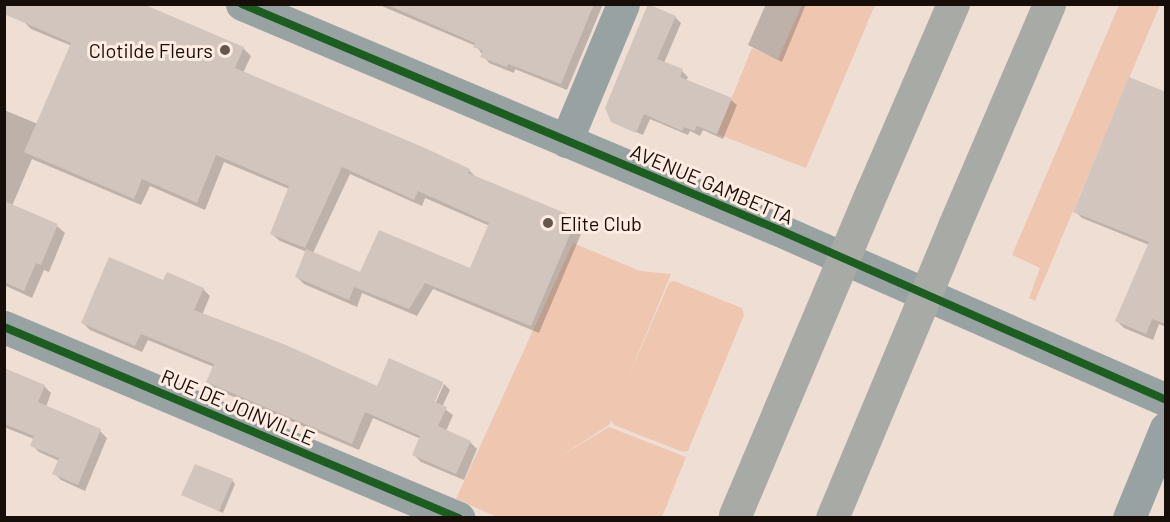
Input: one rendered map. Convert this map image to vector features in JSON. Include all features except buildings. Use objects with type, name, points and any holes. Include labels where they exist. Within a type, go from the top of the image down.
[{"type":"highway","points":[[735,516],[953,4]]},
{"type":"highway","points":[[832,518],[1049,4]]},
{"type":"street","points":[[566,141],[624,4]]},
{"type":"street","name":"AVENUE GAMBETTA","points":[[256,7],[777,229],[1166,400]]},
{"type":"street","name":"RUE DE JOINVILLE","points":[[4,327],[459,518]]},
{"type":"street","points":[[1130,518],[1166,428]]},
{"type":"shaded area","points":[[802,5],[875,5],[806,168],[717,134],[752,48],[778,59]]},
{"type":"shaded area","points":[[1119,5],[1160,5],[1035,301],[1029,298],[1040,268],[1012,255]]},
{"type":"shaded area","points":[[573,243],[640,271],[671,274],[626,383],[669,283],[674,281],[742,308],[744,315],[688,451],[683,452],[614,425],[611,420],[609,425],[557,458],[609,427],[686,457],[662,517],[497,517],[456,499]]},
{"type":"cycle path","points":[[242,4],[777,229],[1166,400]]},
{"type":"cycle path","points":[[4,327],[459,518]]},
{"type":"place","name":"Clotilde Fleurs","points":[[225,50]]},
{"type":"place","name":"Elite Club","points":[[548,223]]}]
